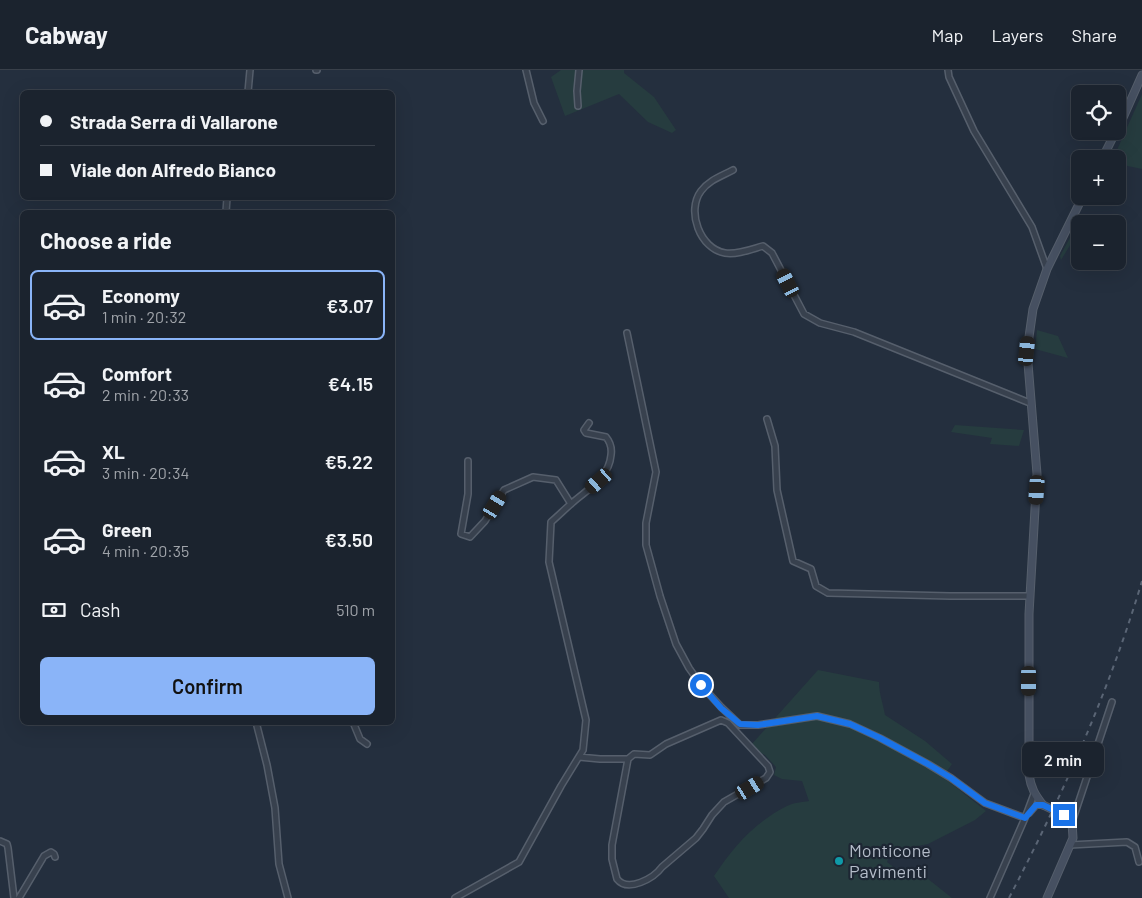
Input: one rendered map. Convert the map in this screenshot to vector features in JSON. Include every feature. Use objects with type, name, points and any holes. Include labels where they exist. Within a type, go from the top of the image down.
[{"type":"street","points":[[248,90],[250,70]]},
{"type":"street","points":[[526,70],[534,103],[544,121]]},
{"type":"street","points":[[578,106],[579,70]]},
{"type":"street","points":[[948,70],[949,77],[974,131],[1032,227],[1047,269]]},
{"type":"street","points":[[1126,110],[1142,75]]},
{"type":"street","points":[[733,170],[711,181],[700,191],[694,205],[696,221],[701,234],[708,244],[716,250],[726,253],[763,246],[772,253],[804,314],[820,323],[854,332],[1030,403]]},
{"type":"street","points":[[1043,805],[1033,792],[1029,775],[1029,596],[1037,474],[1027,351],[1034,309],[1047,269],[1079,205]]},
{"type":"street","points":[[627,333],[656,472],[646,523],[646,545],[652,570],[676,644],[697,680],[722,708],[740,724],[750,726],[817,716],[850,724],[928,764],[985,803],[1025,818]]},
{"type":"street","points":[[767,419],[775,446],[777,490],[793,560],[811,569],[816,586],[828,594],[1029,596]]},
{"type":"street","points":[[455,898],[519,862],[583,750],[586,720],[549,562],[552,522],[599,481],[606,473],[610,463],[610,441],[606,437],[586,433],[584,430],[588,423]]},
{"type":"street","points":[[468,461],[468,494],[461,534],[470,537],[485,521],[504,490],[533,476],[556,480],[571,504]]},
{"type":"street","points":[[1047,898],[1070,845],[1073,831],[1072,822],[1112,702]]},
{"type":"street","points":[[718,720],[719,712],[722,708]]},
{"type":"street","points":[[718,720],[723,720],[768,766],[770,774],[760,782],[724,802],[696,838],[658,872],[644,881],[630,885],[622,884],[617,879],[612,852],[618,806],[628,759],[634,754],[650,755],[666,744],[718,720]]},
{"type":"street","points":[[257,725],[267,765],[273,800],[279,864],[288,898]]},
{"type":"street","points":[[354,725],[360,739],[367,744]]},
{"type":"street","points":[[578,757],[628,759]]},
{"type":"street","points":[[990,898],[1025,818],[1033,792]]},
{"type":"street","points":[[1025,818],[1036,805],[1043,805],[1064,815],[1072,822]]},
{"type":"street","points":[[0,841],[7,844],[8,848],[14,898]]},
{"type":"street","points":[[1070,845],[1127,842],[1135,847],[1139,862]]},
{"type":"street","points":[[20,898],[44,856],[51,852],[55,857]]},
{"type":"green space","points":[[561,70],[624,70],[624,73],[654,97],[676,130],[672,133],[648,122],[619,94],[565,116],[551,77]]},
{"type":"green space","points":[[1142,94],[1142,169],[1126,166],[1126,150],[1117,150],[1121,140],[1126,140],[1126,130]]},
{"type":"green space","points":[[1071,236],[1071,244],[1061,260],[1060,256]]},
{"type":"green space","points":[[1037,330],[1058,336],[1068,358],[1035,349]]},
{"type":"green space","points":[[955,425],[1024,430],[1019,446],[990,444],[992,438],[951,432]]},
{"type":"green space","points":[[818,670],[879,682],[885,715],[925,741],[952,764],[943,777],[986,811],[975,820],[928,844],[891,851],[887,862],[896,869],[913,867],[952,898],[729,898],[714,876],[737,845],[775,812],[789,805],[809,801],[802,781],[782,779],[774,775],[776,767],[765,755],[751,745]]},
{"type":"railway","points":[[1009,898],[1048,821],[1083,743],[1115,663],[1142,581]]},
{"type":"place","name":"Monticone Pavimenti","points":[[839,861]]},
{"type":"route","points":[[701,685],[721,708],[740,724],[750,726],[817,716],[850,724],[880,738],[951,778],[985,803],[1025,818],[1036,805],[1043,805],[1064,815]]}]
